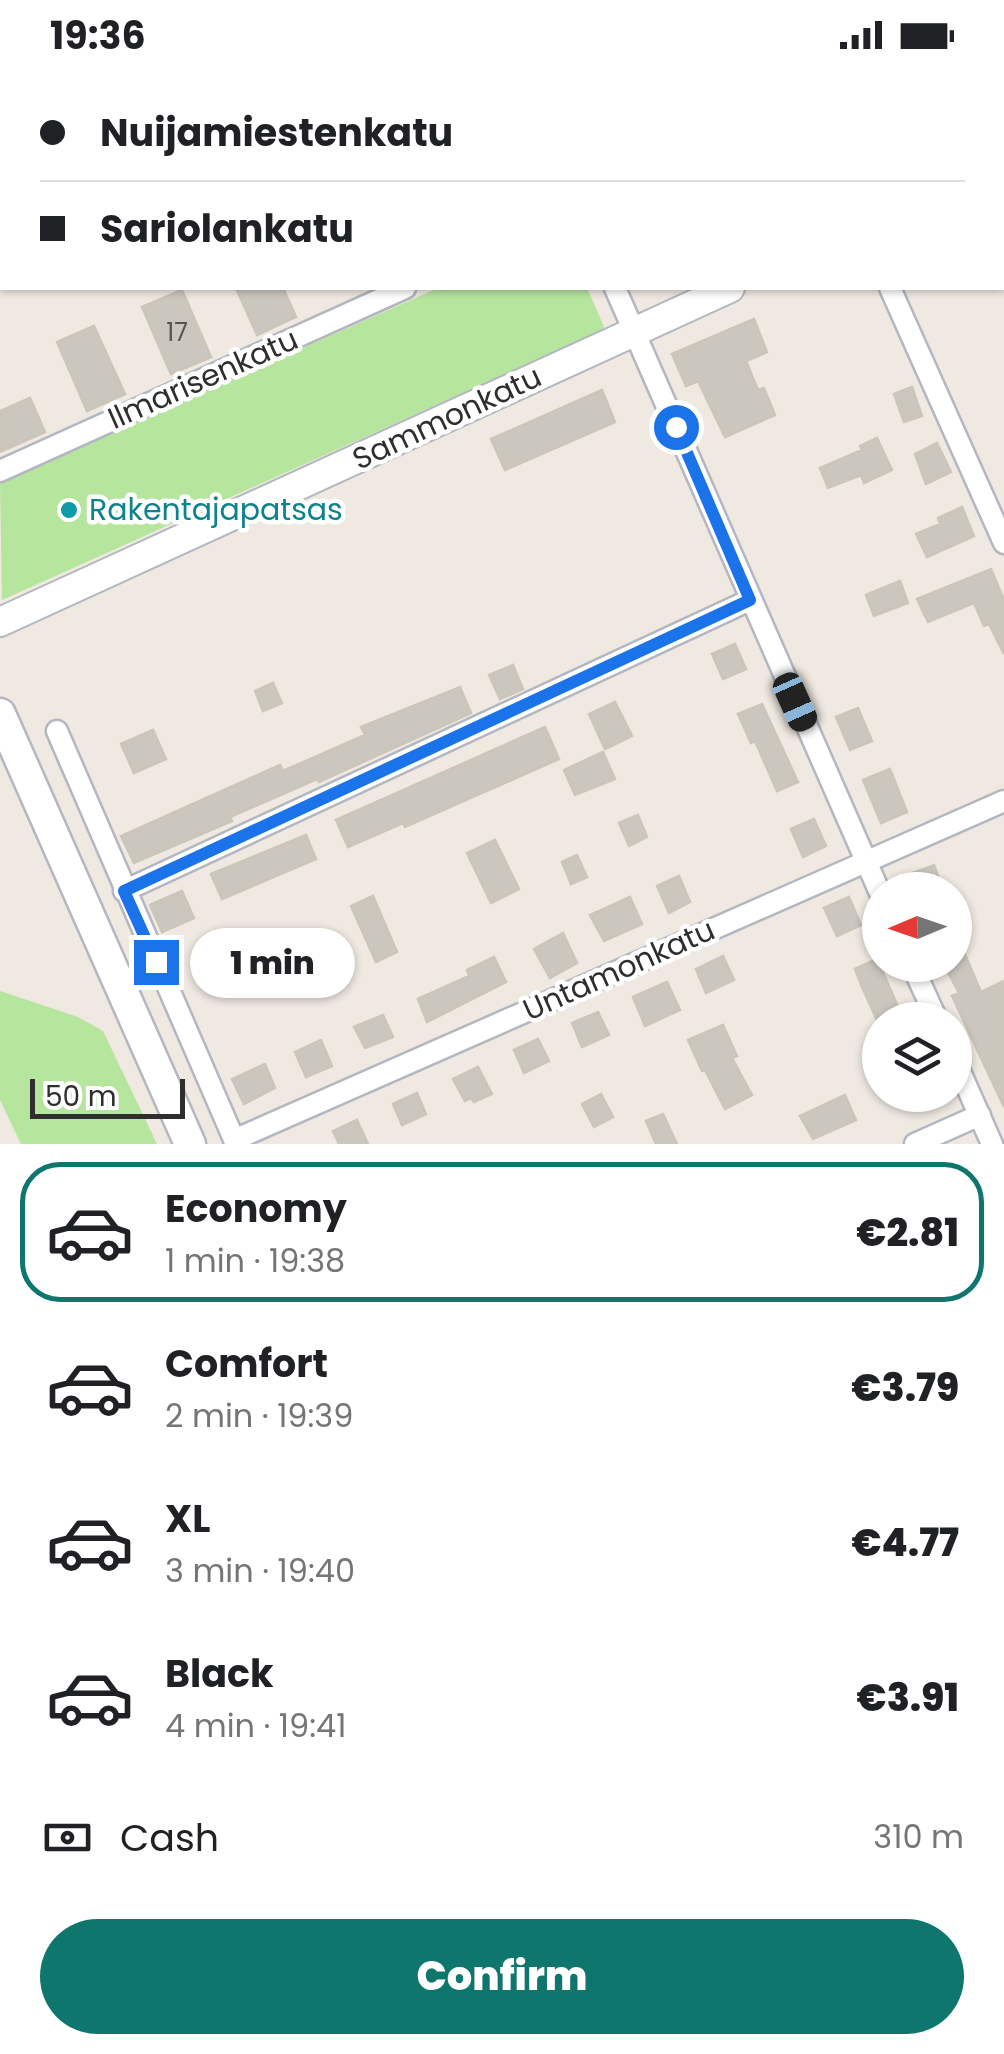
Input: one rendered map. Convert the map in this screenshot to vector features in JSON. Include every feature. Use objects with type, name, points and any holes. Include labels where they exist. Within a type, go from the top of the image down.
[{"type":"main road","points":[[0,714],[190,1144]]},
{"type":"street","name":"Ilmarisenkatu","points":[[0,470],[402,290]]},
{"type":"street","points":[[617,290],[871,872]]},
{"type":"street","name":"Sammonkatu","points":[[0,622],[725,290]]},
{"type":"street","points":[[893,294],[1004,544]]},
{"type":"street","points":[[124,891],[750,600]]},
{"type":"street","points":[[57,730],[235,1142]]},
{"type":"street","name":"Untamonkatu","points":[[235,1142],[1004,801]]},
{"type":"street","points":[[972,1098],[992,1144]]},
{"type":"street","points":[[915,1144],[980,1116]]},
{"type":"green space","points":[[433,290],[588,290],[605,329],[2,600],[0,482]]},
{"type":"green space","points":[[0,991],[78,1017],[103,1031],[157,1144],[21,1144],[0,1100]]},
{"type":"building","points":[[182,290],[211,357],[171,374],[142,307]]},
{"type":"building","points":[[237,290],[284,290],[296,317],[257,335]]},
{"type":"building","points":[[754,319],[767,352],[746,361],[758,390],[764,388],[775,415],[725,437],[698,381],[686,386],[672,354]]},
{"type":"building","points":[[94,326],[125,394],[87,411],[57,342]]},
{"type":"building","points":[[912,387],[922,416],[904,422],[894,394]]},
{"type":"building","points":[[602,390],[615,422],[505,470],[491,439]]},
{"type":"building","points":[[30,398],[45,432],[0,452],[0,411]]},
{"type":"building","points":[[877,438],[892,470],[864,483],[861,475],[828,488],[820,468],[862,450],[860,446]]},
{"type":"building","points":[[937,443],[951,472],[926,484],[915,454]]},
{"type":"building","points":[[962,507],[974,536],[927,557],[916,534],[940,524],[938,518]]},
{"type":"building","points":[[991,569],[1004,600],[1004,654],[989,624],[984,626],[974,603],[928,622],[917,599]]},
{"type":"building","points":[[900,581],[908,603],[874,616],[866,595]]},
{"type":"building","points":[[735,644],[746,669],[723,679],[712,654]]},
{"type":"building","points":[[513,665],[523,689],[500,699],[489,675]]},
{"type":"building","points":[[273,683],[282,703],[263,711],[255,691]]},
{"type":"building","points":[[460,687],[471,713],[134,863],[121,836],[280,765],[283,771],[365,735],[361,727]]},
{"type":"building","points":[[615,702],[632,736],[605,749],[589,714]]},
{"type":"building","points":[[762,704],[798,782],[777,791],[738,714]]},
{"type":"building","points":[[858,708],[872,741],[850,750],[836,717]]},
{"type":"building","points":[[545,727],[559,759],[405,827],[403,823],[348,847],[336,820]]},
{"type":"building","points":[[153,730],[166,759],[134,773],[121,744]]},
{"type":"building","points":[[603,752],[615,779],[575,795],[564,770]]},
{"type":"building","points":[[890,769],[907,812],[881,823],[863,780]]},
{"type":"building","points":[[638,815],[647,837],[629,846],[619,823]]},
{"type":"building","points":[[814,819],[826,846],[803,857],[791,829]]},
{"type":"building","points":[[306,835],[316,859],[222,899],[211,874]]},
{"type":"building","points":[[495,840],[519,889],[491,903],[467,853]]},
{"type":"building","points":[[577,855],[587,877],[571,884],[562,862]]},
{"type":"building","points":[[934,865],[937,872],[915,872]]},
{"type":"building","points":[[679,876],[690,902],[669,913],[657,886]]},
{"type":"building","points":[[182,891],[194,918],[162,932],[150,905]]},
{"type":"building","points":[[373,896],[397,952],[376,962],[351,906]]},
{"type":"building","points":[[630,897],[642,924],[604,941],[590,915]]},
{"type":"building","points":[[849,897],[861,925],[837,936],[824,908]]},
{"type":"building","points":[[563,933],[577,963],[550,978],[534,949]]},
{"type":"building","points":[[723,956],[734,980],[706,993],[696,969]]},
{"type":"building","points":[[494,957],[506,982],[427,1022],[418,999],[469,976],[467,970]]},
{"type":"building","points":[[862,966],[862,982],[887,982],[896,1002],[869,1002],[855,969]]},
{"type":"building","points":[[972,971],[981,992],[1004,981],[1004,1107],[972,1039],[972,1002],[955,1002],[952,996],[959,993],[953,982],[972,982]]},
{"type":"building","points":[[667,982],[680,1010],[645,1026],[633,997]]},
{"type":"building","points":[[598,1012],[609,1035],[582,1047],[572,1023]]},
{"type":"building","points":[[383,1015],[393,1037],[365,1048],[354,1027]]},
{"type":"building","points":[[723,1025],[737,1056],[732,1058],[752,1095],[725,1109],[688,1040]]},
{"type":"building","points":[[538,1039],[549,1061],[524,1073],[514,1050]]},
{"type":"building","points":[[321,1040],[332,1066],[306,1077],[295,1052]]},
{"type":"building","points":[[265,1064],[275,1088],[244,1104],[232,1079]]},
{"type":"building","points":[[478,1067],[492,1094],[474,1102],[471,1098],[465,1101],[453,1079]]},
{"type":"building","points":[[417,1093],[426,1114],[402,1125],[393,1104]]},
{"type":"building","points":[[601,1094],[613,1117],[594,1127],[582,1104]]},
{"type":"building","points":[[845,1095],[856,1120],[813,1139],[800,1116]]},
{"type":"building","points":[[663,1114],[677,1144],[656,1144],[646,1121]]},
{"type":"building","points":[[357,1120],[368,1144],[339,1144],[333,1131]]},
{"type":"place","name":"Rakentajapatsas","points":[[69,510]]},
{"type":"route","points":[[156,962],[124,891],[750,600],[676,427]]}]
